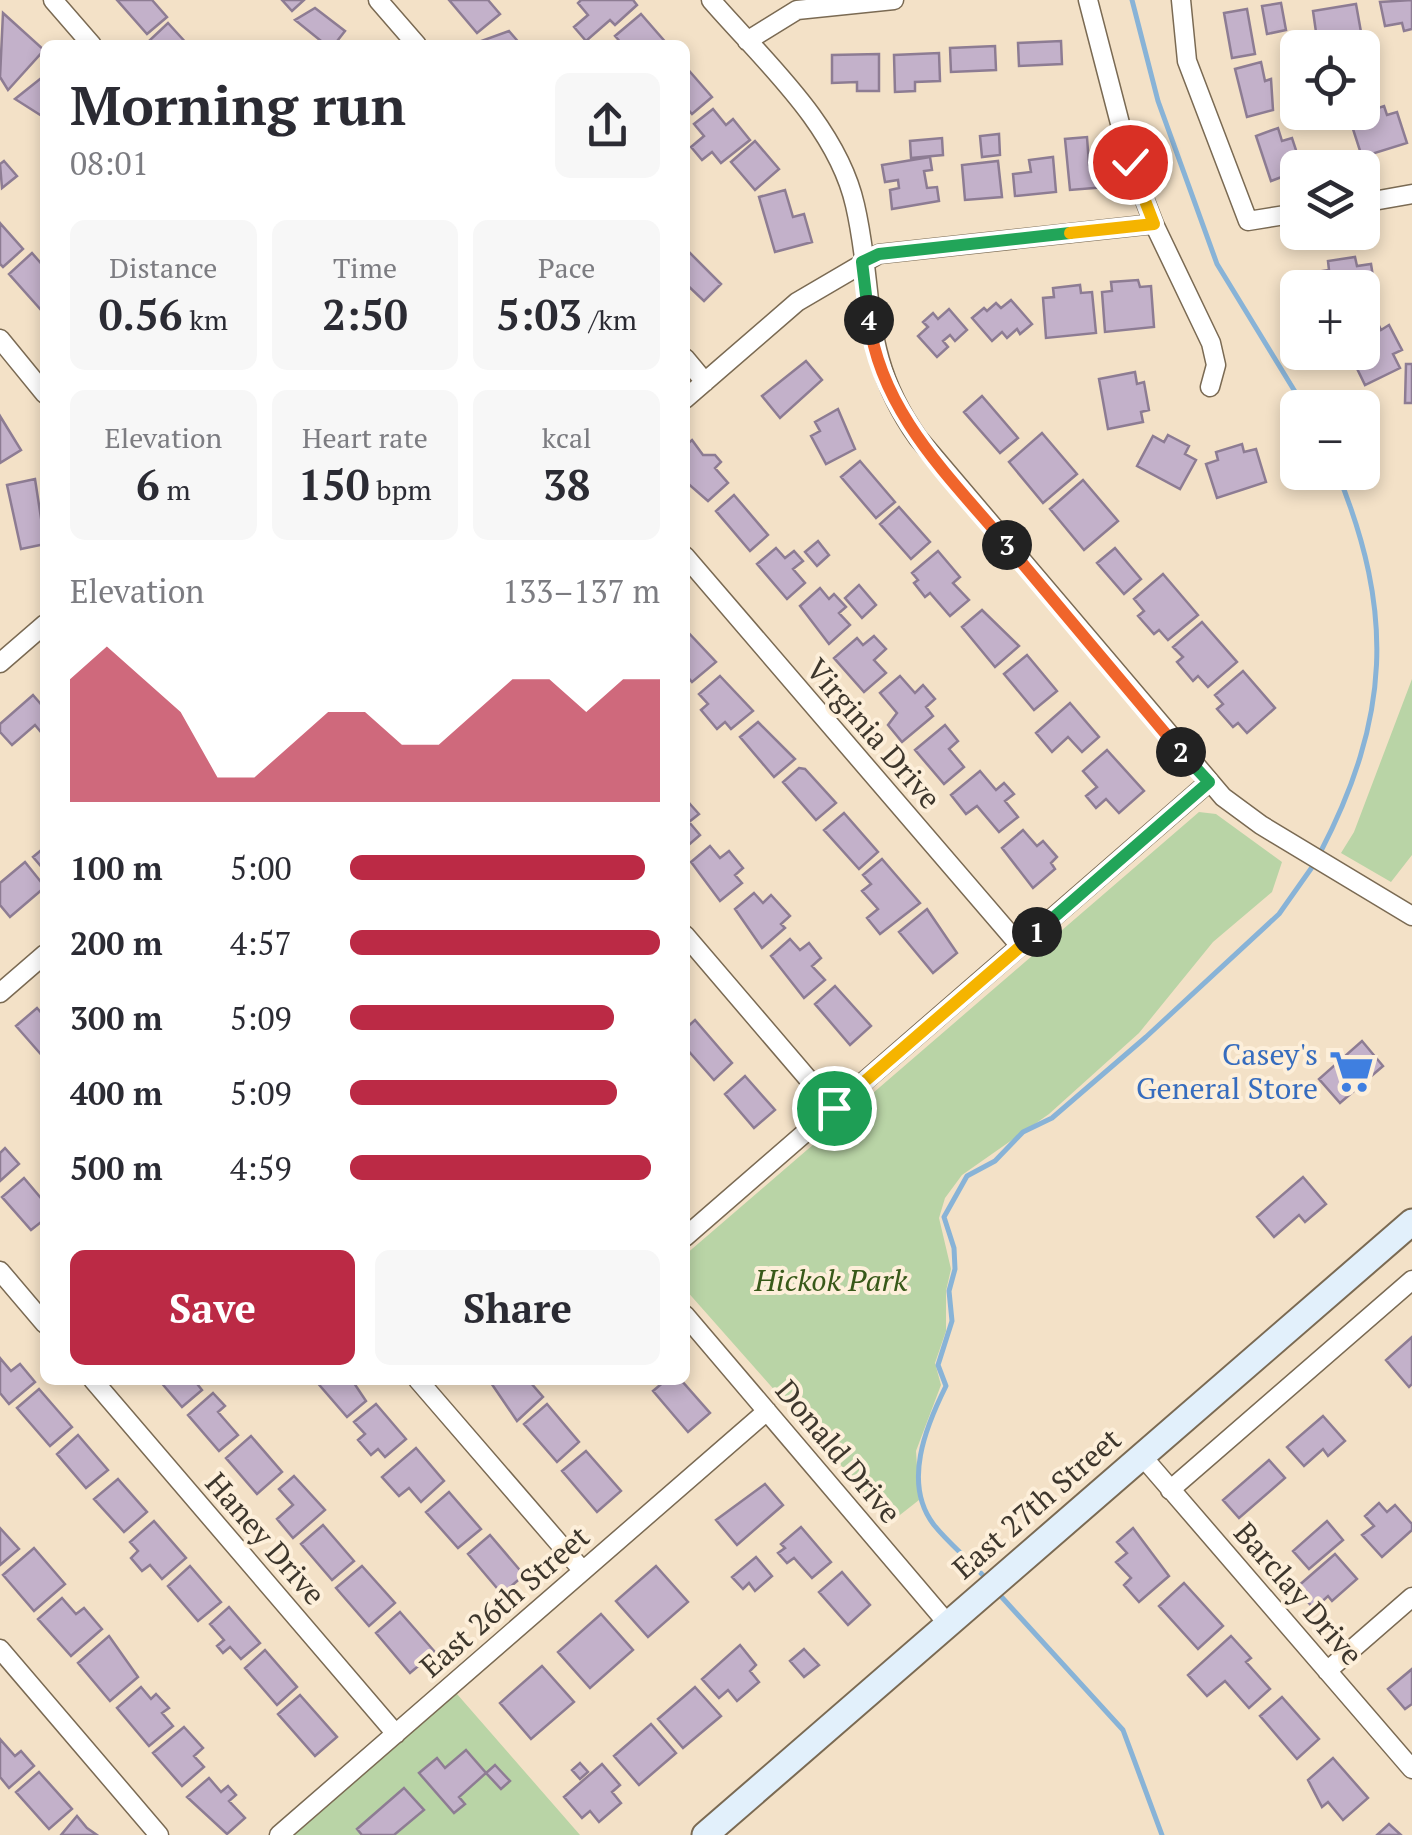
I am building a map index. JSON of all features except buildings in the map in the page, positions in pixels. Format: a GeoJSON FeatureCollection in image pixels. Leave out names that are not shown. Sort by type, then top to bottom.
{"type":"FeatureCollection","features":[{"type":"Feature","properties":{"kind":"main road","name":"East 27th Street"},"geometry":{"type":"LineString","coordinates":[[706,1835],[1412,1222]]}},
{"type":"Feature","properties":{"kind":"street"},"geometry":{"type":"LineString","coordinates":[[53,0],[88,40]]}},
{"type":"Feature","properties":{"kind":"street"},"geometry":{"type":"LineString","coordinates":[[711,0],[812,118],[844,172],[856,206],[875,355],[903,418],[1209,782],[1284,839],[1412,916]]}},
{"type":"Feature","properties":{"kind":"street"},"geometry":{"type":"LineString","coordinates":[[746,41],[797,10],[894,0]]}},
{"type":"Feature","properties":{"kind":"street"},"geometry":{"type":"LineString","coordinates":[[1088,0],[1116,112],[1154,224],[1211,343],[1216,366],[1210,387]]}},
{"type":"Feature","properties":{"kind":"street"},"geometry":{"type":"LineString","coordinates":[[1180,0],[1187,61],[1248,221],[1280,216]]}},
{"type":"Feature","properties":{"kind":"street"},"geometry":{"type":"LineString","coordinates":[[386,3],[413,40]]}},
{"type":"Feature","properties":{"kind":"street"},"geometry":{"type":"LineString","coordinates":[[1380,200],[1412,194]]}},
{"type":"Feature","properties":{"kind":"street"},"geometry":{"type":"LineString","coordinates":[[690,395],[797,302],[862,262],[896,250],[1154,224]]}},
{"type":"Feature","properties":{"kind":"street"},"geometry":{"type":"LineString","coordinates":[[0,340],[40,388]]}},
{"type":"Feature","properties":{"kind":"street"},"geometry":{"type":"LineString","coordinates":[[690,364],[705,382]]}},
{"type":"Feature","properties":{"kind":"street","name":"Virginia Drive"},"geometry":{"type":"LineString","coordinates":[[690,562],[1020,946]]}},
{"type":"Feature","properties":{"kind":"street"},"geometry":{"type":"LineString","coordinates":[[0,664],[40,628]]}},
{"type":"Feature","properties":{"kind":"street"},"geometry":{"type":"LineString","coordinates":[[690,1233],[1209,782]]}},
{"type":"Feature","properties":{"kind":"street"},"geometry":{"type":"LineString","coordinates":[[690,941],[834,1108]]}},
{"type":"Feature","properties":{"kind":"street"},"geometry":{"type":"LineString","coordinates":[[0,993],[40,958]]}},
{"type":"Feature","properties":{"kind":"street"},"geometry":{"type":"LineString","coordinates":[[0,1272],[40,1318]]}},
{"type":"Feature","properties":{"kind":"street"},"geometry":{"type":"LineString","coordinates":[[1170,1490],[1412,1280]]}},
{"type":"Feature","properties":{"kind":"street","name":"Donald Drive"},"geometry":{"type":"LineString","coordinates":[[690,1321],[767,1411],[958,1616]]}},
{"type":"Feature","properties":{"kind":"street","name":"Haney Drive"},"geometry":{"type":"LineString","coordinates":[[97,1385],[396,1734]]}},
{"type":"Feature","properties":{"kind":"street"},"geometry":{"type":"LineString","coordinates":[[422,1385],[583,1572]]}},
{"type":"Feature","properties":{"kind":"street","name":"East 26th Street"},"geometry":{"type":"LineString","coordinates":[[279,1835],[767,1411]]}},
{"type":"Feature","properties":{"kind":"street","name":"Barclay Drive"},"geometry":{"type":"LineString","coordinates":[[1142,1456],[1412,1768]]}},
{"type":"Feature","properties":{"kind":"street"},"geometry":{"type":"LineString","coordinates":[[1327,1671],[1412,1597]]}},
{"type":"Feature","properties":{"kind":"street"},"geometry":{"type":"LineString","coordinates":[[0,1649],[158,1835]]}},
{"type":"Feature","properties":{"kind":"green space"},"geometry":{"type":"Polygon","coordinates":[[[1412,679],[1412,855],[1391,882],[1341,853],[1354,832],[1412,679]]]}},
{"type":"Feature","properties":{"kind":"green space","name":"Hickok Park"},"geometry":{"type":"Polygon","coordinates":[[[1199,812],[1216,814],[1282,862],[1272,892],[1213,942],[1139,1033],[1049,1114],[962,1175],[945,1198],[939,1218],[951,1269],[946,1291],[946,1331],[935,1363],[941,1385],[916,1451],[919,1500],[891,1522],[690,1295],[690,1251],[1199,812]]]}},
{"type":"Feature","properties":{"kind":"green space"},"geometry":{"type":"Polygon","coordinates":[[[450,1686],[580,1835],[279,1835],[450,1686]]]}},
{"type":"Feature","properties":{"kind":"waterway"},"geometry":{"type":"LineString","coordinates":[[1132,0],[1158,101],[1217,264],[1294,390]]}},
{"type":"Feature","properties":{"kind":"waterway"},"geometry":{"type":"LineString","coordinates":[[1320,853],[1360,756],[1376,665],[1376,619],[1369,572],[1344,490]]}},
{"type":"Feature","properties":{"kind":"waterway"},"geometry":{"type":"LineString","coordinates":[[988,1581],[934,1525],[920,1492],[920,1455],[946,1386],[938,1365],[952,1321],[949,1291],[955,1269],[954,1248],[944,1217],[967,1176],[995,1161],[1023,1132],[1052,1118],[1146,1037],[1279,914],[1315,863]]}},
{"type":"Feature","properties":{"kind":"waterway"},"geometry":{"type":"LineString","coordinates":[[998,1593],[1123,1730],[1162,1835]]}},
{"type":"Feature","properties":{"kind":"place","name":"Casey's General Store"},"geometry":{"type":"Point","coordinates":[1351,1072]}},
{"type":"Feature","properties":{"kind":"route"},"geometry":{"type":"LineString","coordinates":[[834,1108],[1209,782],[903,418],[875,355],[862,262],[896,250],[1154,224],[1130,162]]}}]}
